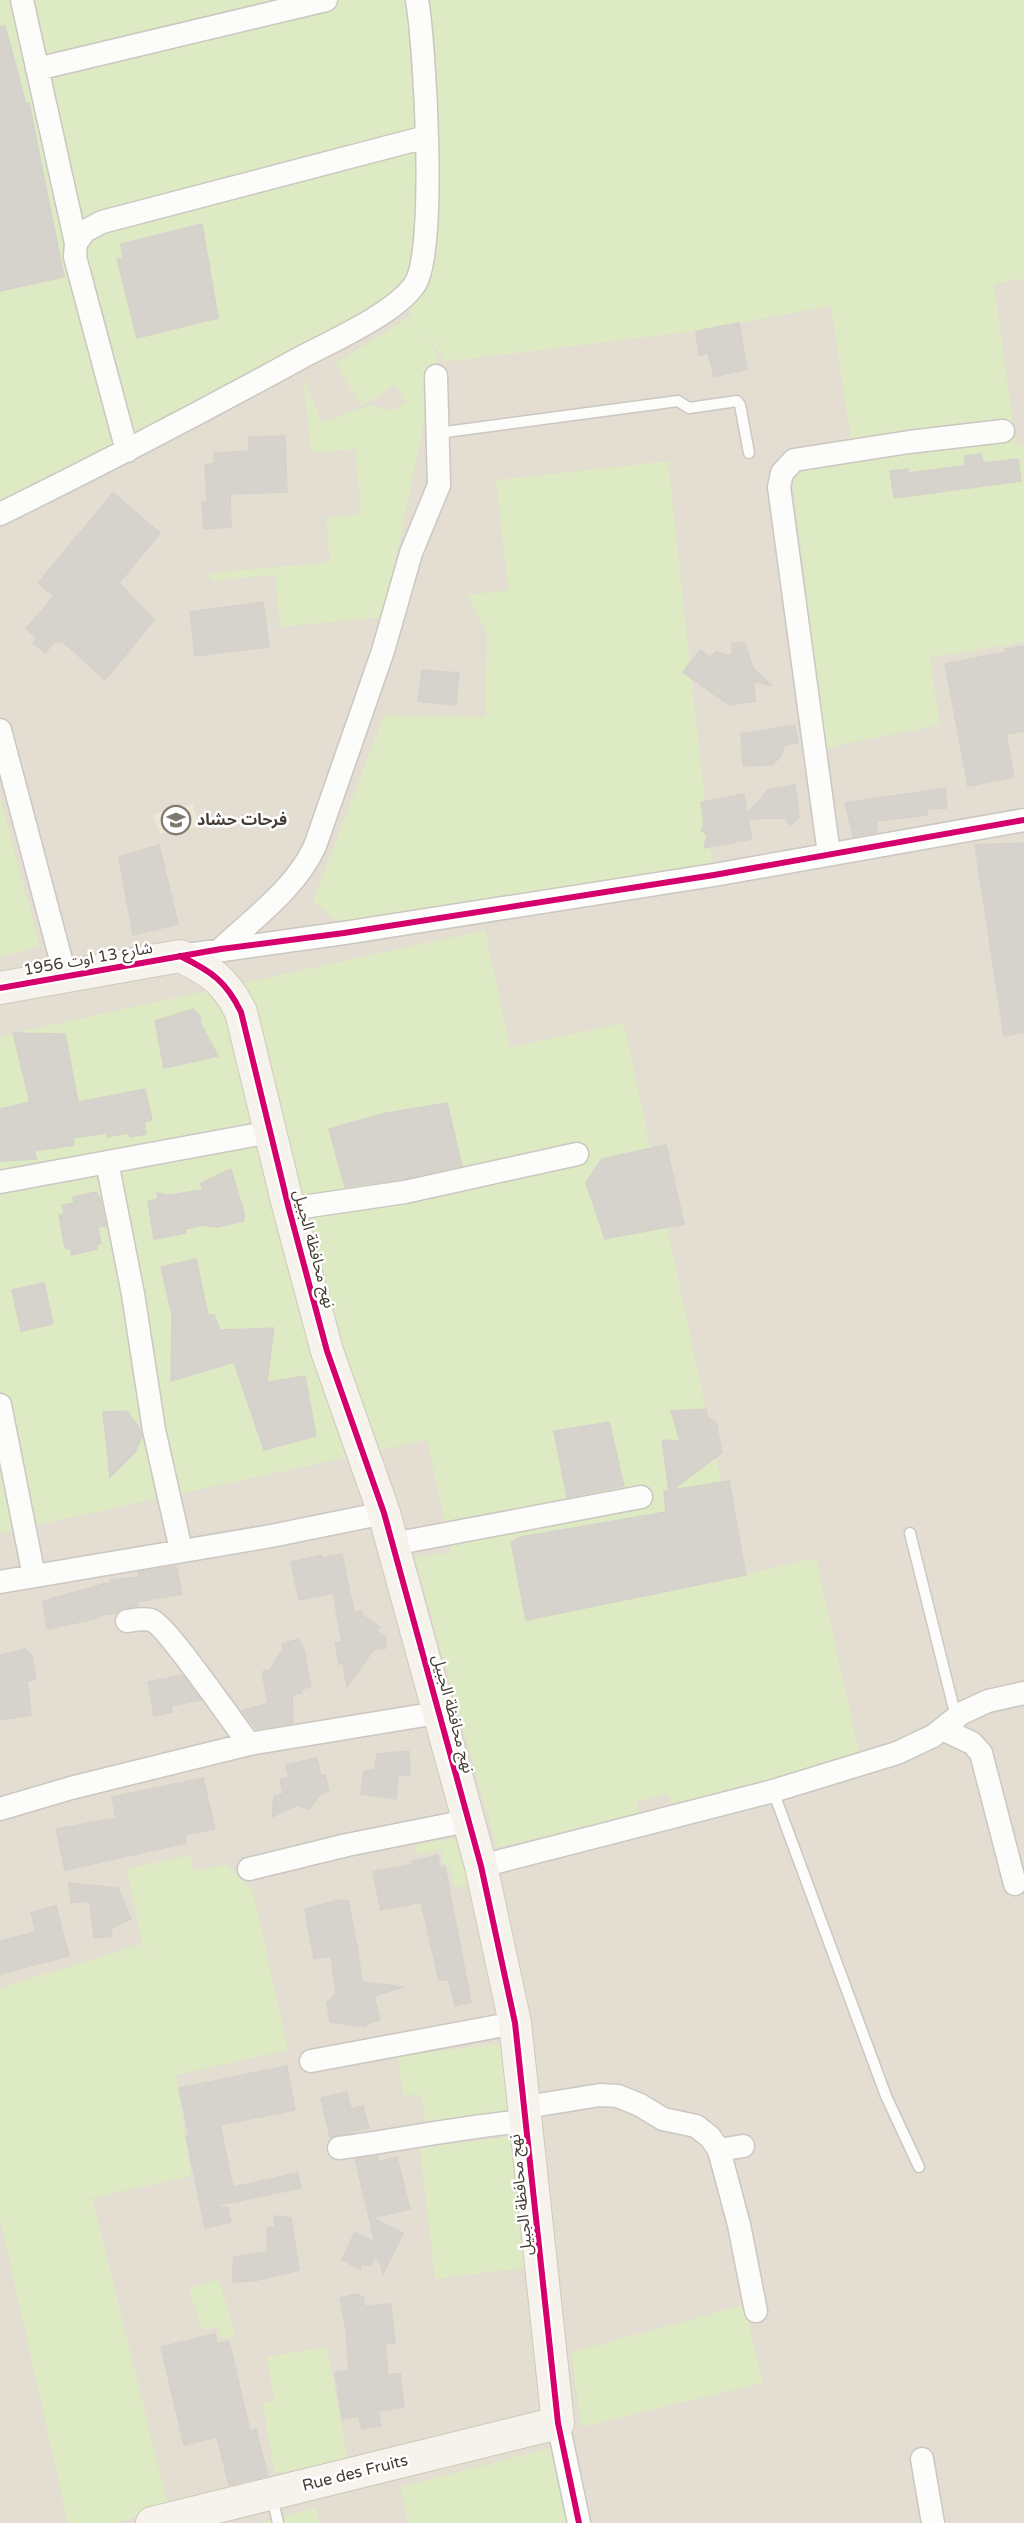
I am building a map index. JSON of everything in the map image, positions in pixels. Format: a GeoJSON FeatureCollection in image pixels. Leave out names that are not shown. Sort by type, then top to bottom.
{"type":"FeatureCollection","features":[{"type":"Feature","properties":{"kind":"street"},"geometry":{"type":"LineString","coordinates":[[22,0],[76,243],[75,257],[80,280],[127,451]]}},
{"type":"Feature","properties":{"kind":"street"},"geometry":{"type":"LineString","coordinates":[[37,69],[326,0]]}},
{"type":"Feature","properties":{"kind":"street"},"geometry":{"type":"LineString","coordinates":[[0,514],[127,451],[331,342],[398,303],[415,284],[423,267],[426,236],[425,97],[417,0]]}},
{"type":"Feature","properties":{"kind":"street"},"geometry":{"type":"LineString","coordinates":[[76,243],[85,231],[102,222],[426,137]]}},
{"type":"Feature","properties":{"kind":"street"},"geometry":{"type":"LineString","coordinates":[[221,949],[295,880],[306,866],[315,846],[383,651],[411,553],[439,485],[436,376]]}},
{"type":"Feature","properties":{"kind":"street"},"geometry":{"type":"LineString","coordinates":[[829,854],[779,487],[782,473],[794,460],[909,442],[1003,431]]}},
{"type":"Feature","properties":{"kind":"street"},"geometry":{"type":"LineString","coordinates":[[0,730],[64,975]]}},
{"type":"Feature","properties":{"kind":"street"},"geometry":{"type":"LineString","coordinates":[[180,956],[379,928],[1024,820]]}},
{"type":"Feature","properties":{"kind":"street","name":"شارع 13 اوت 1956"},"geometry":{"type":"LineString","coordinates":[[0,988],[180,956]]}},
{"type":"Feature","properties":{"kind":"street","name":"نهج محافظة الجبيل"},"geometry":{"type":"LineString","coordinates":[[180,956],[206,969],[232,993],[241,1012],[289,1209],[327,1351],[393,1544],[437,1713],[481,1866],[515,2023],[558,2423],[579,2523]]}},
{"type":"Feature","properties":{"kind":"street"},"geometry":{"type":"LineString","coordinates":[[0,1182],[270,1132]]}},
{"type":"Feature","properties":{"kind":"street"},"geometry":{"type":"LineString","coordinates":[[289,1209],[405,1192],[577,1154]]}},
{"type":"Feature","properties":{"kind":"street"},"geometry":{"type":"LineString","coordinates":[[107,1162],[133,1294],[154,1430],[181,1550]]}},
{"type":"Feature","properties":{"kind":"street"},"geometry":{"type":"LineString","coordinates":[[0,1405],[34,1576]]}},
{"type":"Feature","properties":{"kind":"street"},"geometry":{"type":"LineString","coordinates":[[393,1544],[641,1497]]}},
{"type":"Feature","properties":{"kind":"street"},"geometry":{"type":"LineString","coordinates":[[0,1582],[271,1536],[384,1514]]}},
{"type":"Feature","properties":{"kind":"street"},"geometry":{"type":"LineString","coordinates":[[128,1621],[150,1619],[160,1625],[178,1646],[188,1663],[249,1744]]}},
{"type":"Feature","properties":{"kind":"street"},"geometry":{"type":"LineString","coordinates":[[481,1866],[773,1791],[897,1753],[933,1736],[949,1723],[988,1701],[1024,1693]]}},
{"type":"Feature","properties":{"kind":"street"},"geometry":{"type":"LineString","coordinates":[[0,1809],[71,1788],[249,1744],[437,1713]]}},
{"type":"Feature","properties":{"kind":"street"},"geometry":{"type":"LineString","coordinates":[[949,1723],[981,1753],[1015,1884]]}},
{"type":"Feature","properties":{"kind":"street"},"geometry":{"type":"LineString","coordinates":[[249,1869],[347,1845],[467,1821]]}},
{"type":"Feature","properties":{"kind":"street"},"geometry":{"type":"LineString","coordinates":[[311,2061],[515,2023]]}},
{"type":"Feature","properties":{"kind":"street"},"geometry":{"type":"LineString","coordinates":[[339,2148],[410,2139],[491,2124],[600,2095],[618,2096],[640,2105],[663,2119],[696,2126],[710,2137],[719,2150],[739,2225],[756,2311]]}},
{"type":"Feature","properties":{"kind":"street"},"geometry":{"type":"LineString","coordinates":[[719,2150],[743,2146]]}},
{"type":"Feature","properties":{"kind":"street","name":"Rue des Fruits"},"geometry":{"type":"LineString","coordinates":[[152,2523],[275,2508],[558,2423]]}},
{"type":"Feature","properties":{"kind":"street"},"geometry":{"type":"LineString","coordinates":[[922,2459],[933,2523]]}},
{"type":"Feature","properties":{"kind":"lane"},"geometry":{"type":"LineString","coordinates":[[438,433],[678,401],[689,408],[737,401],[741,405],[749,453]]}},
{"type":"Feature","properties":{"kind":"lane"},"geometry":{"type":"LineString","coordinates":[[910,1533],[949,1723]]}},
{"type":"Feature","properties":{"kind":"lane"},"geometry":{"type":"LineString","coordinates":[[773,1791],[885,2096],[919,2167]]}},
{"type":"Feature","properties":{"kind":"shaded area"},"geometry":{"type":"Polygon","coordinates":[[[0,0],[1024,0],[1024,2523],[0,2523],[0,0]]]}},
{"type":"Feature","properties":{"kind":"shaded area","name":"فرحات حشاد"},"geometry":{"type":"Polygon","coordinates":[[[193,804],[199,827],[160,834],[153,814],[193,804]]]}},
{"type":"Feature","properties":{"kind":"green space"},"geometry":{"type":"Polygon","coordinates":[[[0,0],[1024,0],[1024,279],[994,284],[1016,445],[1024,443],[1024,642],[930,658],[940,725],[825,748],[790,460],[852,448],[831,306],[696,331],[445,362],[426,334],[438,356],[384,617],[280,627],[275,575],[211,581],[210,573],[330,562],[326,518],[361,514],[355,449],[311,453],[303,375],[322,423],[368,405],[391,411],[406,402],[395,385],[361,406],[335,363],[412,315],[401,298],[0,505],[0,0]]]}},
{"type":"Feature","properties":{"kind":"green space"},"geometry":{"type":"Polygon","coordinates":[[[668,461],[714,884],[342,926],[313,901],[384,715],[485,717],[487,635],[468,595],[508,590],[496,480],[668,461]]]}},
{"type":"Feature","properties":{"kind":"green space"},"geometry":{"type":"Polygon","coordinates":[[[0,797],[40,946],[0,957],[0,797]]]}},
{"type":"Feature","properties":{"kind":"green space"},"geometry":{"type":"Polygon","coordinates":[[[485,930],[510,1047],[624,1023],[741,1575],[816,1558],[860,1756],[671,1804],[668,1794],[637,1801],[639,1813],[497,1848],[415,1558],[451,1552],[427,1440],[0,1533],[0,1036],[485,930]]]}},
{"type":"Feature","properties":{"kind":"green space"},"geometry":{"type":"Polygon","coordinates":[[[465,1836],[475,1884],[454,1888],[450,1869],[443,1863],[441,1850],[417,1855],[415,1845],[465,1836]]]}},
{"type":"Feature","properties":{"kind":"green space"},"geometry":{"type":"Polygon","coordinates":[[[190,1855],[194,1871],[226,1864],[253,1891],[288,2050],[176,2075],[191,2176],[92,2198],[169,2508],[116,2523],[68,2523],[0,2219],[0,1988],[141,1944],[145,1955],[126,1869],[190,1855]]]}},
{"type":"Feature","properties":{"kind":"green space"},"geometry":{"type":"Polygon","coordinates":[[[513,2042],[515,2115],[426,2123],[422,2099],[418,2094],[403,2096],[398,2056],[513,2042]]]}},
{"type":"Feature","properties":{"kind":"green space"},"geometry":{"type":"Polygon","coordinates":[[[517,2136],[533,2267],[435,2279],[420,2148],[517,2136]]]}},
{"type":"Feature","properties":{"kind":"green space"},"geometry":{"type":"Polygon","coordinates":[[[219,2279],[236,2337],[221,2338],[217,2326],[202,2330],[189,2288],[219,2279]]]}},
{"type":"Feature","properties":{"kind":"green space"},"geometry":{"type":"Polygon","coordinates":[[[744,2305],[763,2383],[581,2427],[571,2352],[744,2305]]]}},
{"type":"Feature","properties":{"kind":"green space"},"geometry":{"type":"Polygon","coordinates":[[[327,2346],[348,2460],[275,2473],[262,2403],[274,2401],[267,2357],[327,2346]]]}},
{"type":"Feature","properties":{"kind":"green space"},"geometry":{"type":"Polygon","coordinates":[[[558,2446],[574,2523],[408,2523],[400,2487],[558,2446]]]}},
{"type":"Feature","properties":{"kind":"green space"},"geometry":{"type":"Polygon","coordinates":[[[316,2508],[319,2523],[259,2523],[316,2508]]]}},
{"type":"Feature","properties":{"kind":"building"},"geometry":{"type":"Polygon","coordinates":[[[0,26],[5,26],[26,104],[29,103],[64,277],[0,291],[0,26]]]}},
{"type":"Feature","properties":{"kind":"building"},"geometry":{"type":"Polygon","coordinates":[[[202,224],[218,318],[137,338],[117,259],[123,258],[121,244],[202,224]]]}},
{"type":"Feature","properties":{"kind":"building"},"geometry":{"type":"Polygon","coordinates":[[[739,323],[747,369],[714,377],[708,352],[699,356],[696,331],[739,323]]]}},
{"type":"Feature","properties":{"kind":"building"},"geometry":{"type":"Polygon","coordinates":[[[285,436],[287,492],[230,494],[231,527],[204,529],[202,502],[207,501],[205,464],[214,464],[214,453],[249,451],[249,437],[285,436]]]}},
{"type":"Feature","properties":{"kind":"building"},"geometry":{"type":"Polygon","coordinates":[[[981,454],[983,463],[1018,459],[1021,481],[894,498],[890,471],[908,469],[908,473],[964,466],[965,456],[981,454]]]}},
{"type":"Feature","properties":{"kind":"building"},"geometry":{"type":"Polygon","coordinates":[[[113,493],[160,533],[119,583],[154,620],[105,680],[61,640],[59,643],[56,640],[45,653],[33,643],[37,638],[26,629],[54,596],[38,583],[113,493]]]}},
{"type":"Feature","properties":{"kind":"building"},"geometry":{"type":"Polygon","coordinates":[[[263,602],[269,647],[195,656],[190,612],[263,602]]]}},
{"type":"Feature","properties":{"kind":"building"},"geometry":{"type":"Polygon","coordinates":[[[732,643],[745,643],[753,668],[772,686],[753,681],[756,701],[729,705],[683,672],[700,650],[710,657],[716,652],[732,656],[732,643]]]}},
{"type":"Feature","properties":{"kind":"building"},"geometry":{"type":"Polygon","coordinates":[[[1024,646],[1024,731],[1006,734],[1014,777],[968,786],[945,664],[1006,652],[1005,649],[1024,646]]]}},
{"type":"Feature","properties":{"kind":"building"},"geometry":{"type":"Polygon","coordinates":[[[422,670],[459,673],[456,705],[418,701],[422,670]]]}},
{"type":"Feature","properties":{"kind":"building"},"geometry":{"type":"Polygon","coordinates":[[[795,725],[798,743],[784,746],[782,754],[773,765],[743,766],[741,734],[795,725]]]}},
{"type":"Feature","properties":{"kind":"building"},"geometry":{"type":"Polygon","coordinates":[[[795,785],[799,817],[791,825],[784,818],[748,819],[752,839],[704,848],[707,835],[701,830],[704,825],[701,802],[744,794],[747,814],[768,790],[795,785]]]}},
{"type":"Feature","properties":{"kind":"building"},"geometry":{"type":"Polygon","coordinates":[[[945,788],[947,808],[927,809],[927,815],[877,821],[877,832],[853,836],[845,803],[945,788]]]}},
{"type":"Feature","properties":{"kind":"building"},"geometry":{"type":"Polygon","coordinates":[[[1024,843],[1024,1032],[1004,1036],[975,845],[1024,843]]]}},
{"type":"Feature","properties":{"kind":"building"},"geometry":{"type":"Polygon","coordinates":[[[159,845],[178,924],[133,935],[119,857],[159,845]]]}},
{"type":"Feature","properties":{"kind":"building"},"geometry":{"type":"Polygon","coordinates":[[[193,1009],[200,1016],[201,1024],[218,1056],[164,1068],[155,1021],[193,1009]]]}},
{"type":"Feature","properties":{"kind":"building"},"geometry":{"type":"Polygon","coordinates":[[[13,1033],[65,1034],[78,1102],[145,1089],[152,1120],[144,1122],[146,1134],[130,1137],[128,1133],[107,1137],[106,1133],[73,1138],[74,1145],[34,1151],[37,1159],[0,1161],[0,1109],[30,1102],[13,1033]]]}},
{"type":"Feature","properties":{"kind":"building"},"geometry":{"type":"Polygon","coordinates":[[[447,1103],[462,1166],[403,1179],[345,1187],[329,1129],[386,1113],[447,1103]]]}},
{"type":"Feature","properties":{"kind":"building"},"geometry":{"type":"Polygon","coordinates":[[[666,1145],[684,1224],[605,1239],[586,1182],[602,1159],[666,1145]]]}},
{"type":"Feature","properties":{"kind":"building"},"geometry":{"type":"Polygon","coordinates":[[[231,1169],[245,1216],[244,1221],[217,1227],[203,1225],[185,1229],[186,1233],[154,1239],[148,1201],[158,1199],[157,1193],[168,1195],[203,1190],[201,1183],[231,1169]]]}},
{"type":"Feature","properties":{"kind":"building"},"geometry":{"type":"Polygon","coordinates":[[[96,1192],[100,1198],[106,1226],[98,1227],[101,1243],[96,1245],[97,1249],[71,1255],[71,1249],[65,1248],[59,1215],[64,1214],[62,1205],[74,1203],[73,1197],[96,1192]]]}},
{"type":"Feature","properties":{"kind":"building"},"geometry":{"type":"Polygon","coordinates":[[[196,1259],[208,1315],[214,1315],[220,1330],[274,1328],[267,1382],[305,1376],[316,1436],[264,1450],[234,1362],[171,1381],[172,1315],[161,1267],[196,1259]]]}},
{"type":"Feature","properties":{"kind":"building"},"geometry":{"type":"Polygon","coordinates":[[[44,1283],[53,1324],[21,1331],[12,1290],[44,1283]]]}},
{"type":"Feature","properties":{"kind":"building"},"geometry":{"type":"Polygon","coordinates":[[[706,1409],[708,1419],[716,1422],[722,1453],[672,1490],[729,1481],[746,1575],[526,1620],[511,1542],[521,1537],[666,1512],[664,1491],[669,1491],[662,1440],[680,1441],[671,1411],[706,1409]]]}},
{"type":"Feature","properties":{"kind":"building"},"geometry":{"type":"Polygon","coordinates":[[[127,1411],[140,1429],[142,1437],[135,1452],[110,1477],[103,1412],[127,1411]]]}},
{"type":"Feature","properties":{"kind":"building"},"geometry":{"type":"Polygon","coordinates":[[[609,1422],[624,1486],[567,1497],[554,1431],[609,1422]]]}},
{"type":"Feature","properties":{"kind":"building"},"geometry":{"type":"Polygon","coordinates":[[[342,1554],[354,1612],[362,1611],[363,1616],[380,1627],[377,1631],[385,1636],[386,1648],[374,1649],[347,1687],[343,1663],[339,1664],[335,1643],[342,1642],[333,1593],[299,1600],[291,1562],[321,1555],[322,1558],[342,1554]]]}},
{"type":"Feature","properties":{"kind":"building"},"geometry":{"type":"Polygon","coordinates":[[[176,1566],[182,1594],[138,1602],[138,1606],[124,1608],[116,1613],[99,1615],[99,1618],[47,1629],[43,1601],[111,1582],[111,1580],[139,1577],[138,1572],[176,1566]]]}},
{"type":"Feature","properties":{"kind":"building"},"geometry":{"type":"Polygon","coordinates":[[[299,1639],[304,1650],[311,1687],[301,1689],[302,1693],[292,1695],[293,1723],[256,1729],[242,1711],[268,1703],[262,1672],[270,1670],[283,1649],[282,1644],[299,1639]]]}},
{"type":"Feature","properties":{"kind":"building"},"geometry":{"type":"Polygon","coordinates":[[[25,1649],[32,1656],[36,1679],[27,1681],[31,1715],[0,1720],[0,1655],[25,1649]]]}},
{"type":"Feature","properties":{"kind":"building"},"geometry":{"type":"Polygon","coordinates":[[[182,1675],[201,1700],[171,1706],[172,1712],[154,1716],[148,1682],[182,1675]]]}},
{"type":"Feature","properties":{"kind":"building"},"geometry":{"type":"Polygon","coordinates":[[[409,1751],[410,1775],[398,1776],[396,1799],[361,1794],[364,1771],[375,1770],[377,1754],[409,1751]]]}},
{"type":"Feature","properties":{"kind":"building"},"geometry":{"type":"Polygon","coordinates":[[[317,1758],[321,1776],[325,1775],[329,1791],[322,1793],[309,1809],[297,1805],[272,1817],[274,1796],[283,1794],[280,1779],[289,1777],[286,1765],[317,1758]]]}},
{"type":"Feature","properties":{"kind":"building"},"geometry":{"type":"Polygon","coordinates":[[[203,1778],[215,1829],[185,1835],[186,1843],[65,1870],[56,1829],[116,1818],[112,1797],[203,1778]]]}},
{"type":"Feature","properties":{"kind":"building"},"geometry":{"type":"Polygon","coordinates":[[[438,1855],[440,1868],[445,1867],[471,2002],[455,2006],[449,1980],[439,1980],[421,1902],[381,1910],[373,1872],[413,1864],[412,1861],[438,1855]]]}},
{"type":"Feature","properties":{"kind":"building"},"geometry":{"type":"Polygon","coordinates":[[[69,1883],[118,1888],[131,1919],[111,1928],[112,1936],[94,1938],[90,1901],[71,1903],[69,1883]]]}},
{"type":"Feature","properties":{"kind":"building"},"geometry":{"type":"Polygon","coordinates":[[[339,1900],[348,1901],[362,1982],[403,1987],[374,1996],[380,2020],[369,2023],[365,2027],[330,2022],[327,2003],[336,1994],[331,1956],[314,1959],[305,1909],[339,1900]]]}},
{"type":"Feature","properties":{"kind":"building"},"geometry":{"type":"Polygon","coordinates":[[[56,1906],[69,1956],[0,1974],[0,1941],[36,1932],[31,1912],[56,1906]]]}},
{"type":"Feature","properties":{"kind":"building"},"geometry":{"type":"Polygon","coordinates":[[[287,2066],[295,2110],[220,2125],[233,2187],[298,2173],[301,2188],[214,2206],[228,2208],[231,2222],[205,2228],[186,2136],[189,2135],[179,2088],[287,2066]]]}},
{"type":"Feature","properties":{"kind":"building"},"geometry":{"type":"Polygon","coordinates":[[[347,2092],[351,2109],[363,2106],[369,2128],[330,2137],[321,2098],[347,2092]]]}},
{"type":"Feature","properties":{"kind":"building"},"geometry":{"type":"Polygon","coordinates":[[[378,2156],[378,2162],[397,2157],[410,2209],[373,2218],[403,2233],[383,2274],[380,2261],[374,2258],[370,2266],[361,2264],[360,2269],[342,2260],[355,2232],[375,2242],[355,2159],[378,2156]]]}},
{"type":"Feature","properties":{"kind":"building"},"geometry":{"type":"Polygon","coordinates":[[[274,2216],[291,2218],[299,2270],[254,2281],[232,2282],[234,2257],[268,2252],[267,2228],[275,2227],[274,2216]]]}},
{"type":"Feature","properties":{"kind":"building"},"geometry":{"type":"Polygon","coordinates":[[[358,2294],[364,2298],[364,2306],[391,2304],[395,2343],[385,2344],[388,2375],[400,2373],[404,2407],[378,2411],[381,2426],[362,2429],[359,2416],[342,2419],[335,2373],[349,2370],[346,2330],[340,2298],[358,2294]]]}},
{"type":"Feature","properties":{"kind":"building"},"geometry":{"type":"Polygon","coordinates":[[[215,2334],[217,2344],[229,2341],[250,2431],[256,2429],[268,2476],[229,2485],[217,2437],[184,2445],[161,2347],[215,2334]]]}},
{"type":"Feature","properties":{"kind":"cycle path"},"geometry":{"type":"LineString","coordinates":[[0,988],[221,949],[344,933],[714,875],[1024,820]]}},
{"type":"Feature","properties":{"kind":"cycle path"},"geometry":{"type":"LineString","coordinates":[[180,956],[216,978],[230,992],[241,1012],[289,1209],[327,1351],[384,1513],[481,1866],[515,2023],[558,2423],[579,2523]]}},
{"type":"Feature","properties":{"kind":"place","name":"فرحات حشاد"},"geometry":{"type":"Point","coordinates":[176,820]}}]}
